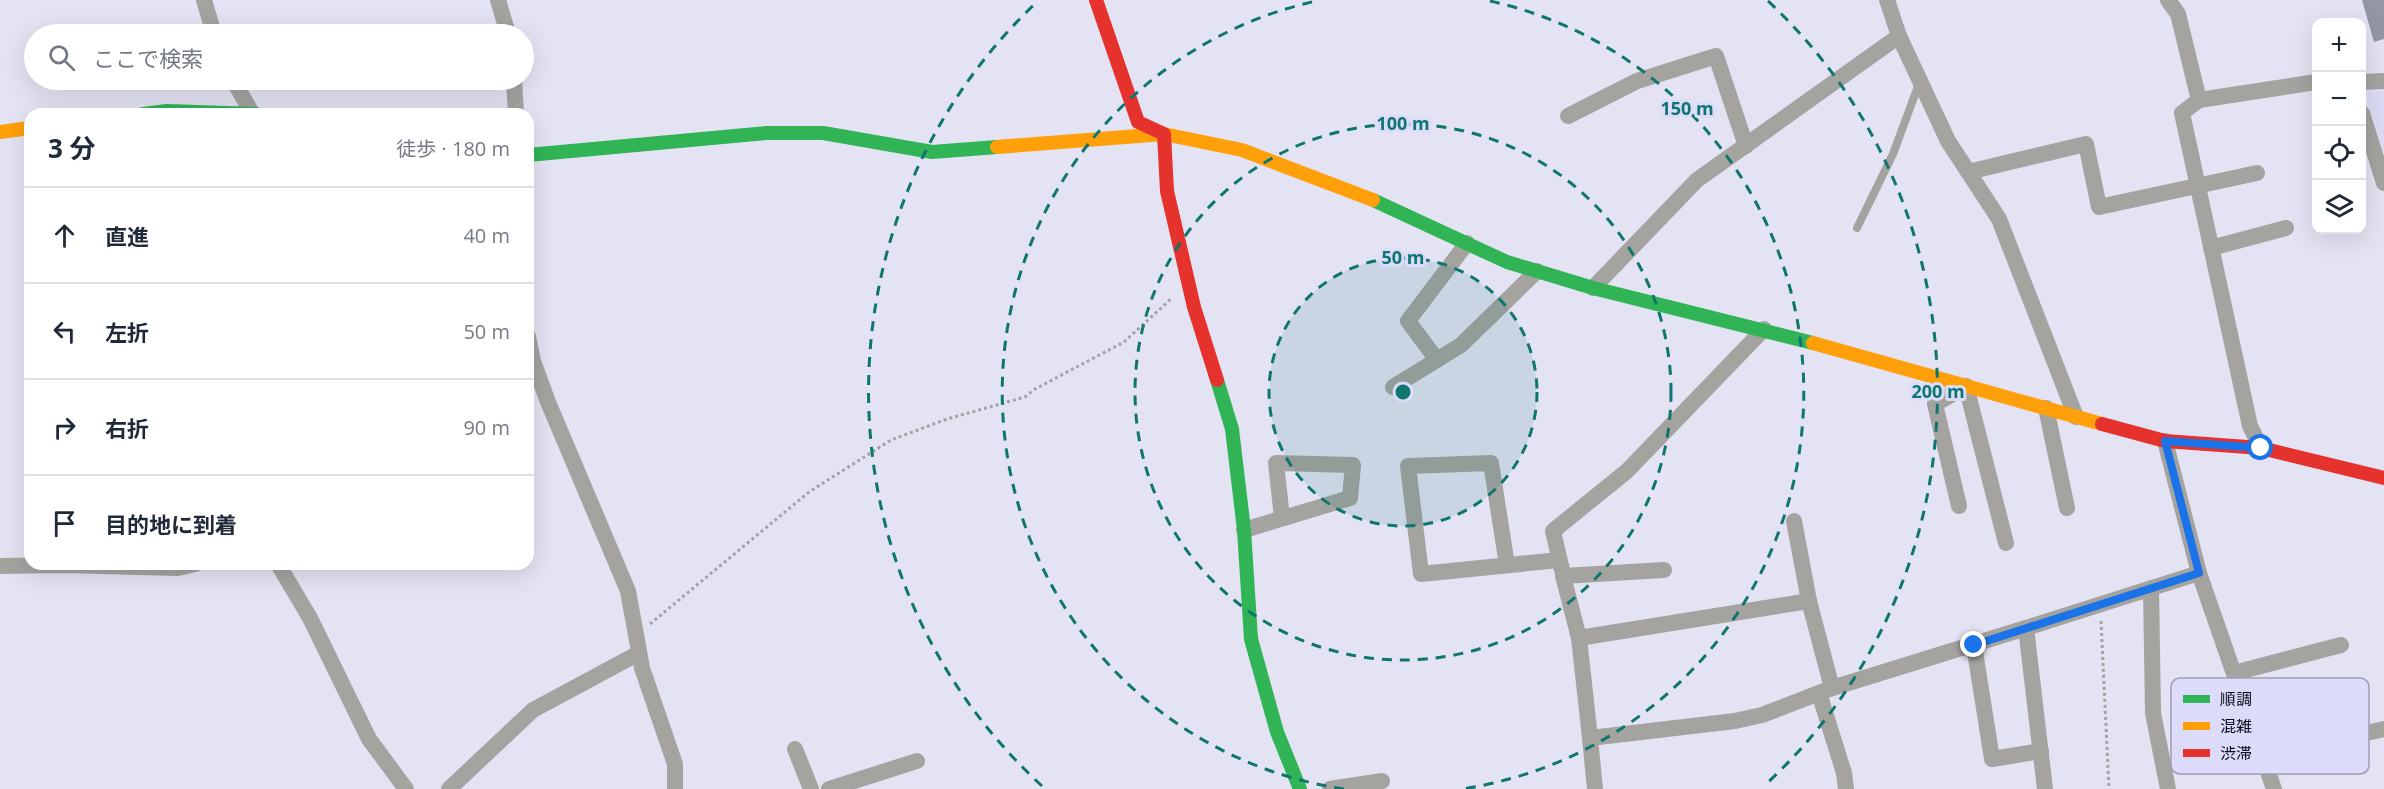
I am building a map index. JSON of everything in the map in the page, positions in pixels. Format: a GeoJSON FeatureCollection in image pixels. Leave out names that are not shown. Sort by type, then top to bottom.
{"type":"FeatureCollection","features":[{"type":"Feature","properties":{"kind":"street"},"geometry":{"type":"LineString","coordinates":[[204,0],[211,24]]}},
{"type":"Feature","properties":{"kind":"street"},"geometry":{"type":"LineString","coordinates":[[498,0],[505,24]]}},
{"type":"Feature","properties":{"kind":"street"},"geometry":{"type":"LineString","coordinates":[[1096,0],[1138,122],[1164,134],[1242,150],[1355,192],[1507,262],[1593,288],[1764,329],[2165,441],[2261,448],[2384,478]]}},
{"type":"Feature","properties":{"kind":"street"},"geometry":{"type":"LineString","coordinates":[[1887,0],[1899,36],[1948,141],[1999,219],[2076,417]]}},
{"type":"Feature","properties":{"kind":"street"},"geometry":{"type":"LineString","coordinates":[[2168,0],[2178,14],[2199,100]]}},
{"type":"Feature","properties":{"kind":"street"},"geometry":{"type":"LineString","coordinates":[[1593,288],[1697,180],[1899,36]]}},
{"type":"Feature","properties":{"kind":"street"},"geometry":{"type":"LineString","coordinates":[[1568,116],[1637,81],[1716,56],[1746,146]]}},
{"type":"Feature","properties":{"kind":"street"},"geometry":{"type":"LineString","coordinates":[[2366,82],[2384,81]]}},
{"type":"Feature","properties":{"kind":"street"},"geometry":{"type":"LineString","coordinates":[[2261,448],[2250,426],[2182,113],[2199,100],[2312,83]]}},
{"type":"Feature","properties":{"kind":"street"},"geometry":{"type":"LineString","coordinates":[[239,90],[251,108]]}},
{"type":"Feature","properties":{"kind":"street"},"geometry":{"type":"LineString","coordinates":[[515,90],[516,108]]}},
{"type":"Feature","properties":{"kind":"street"},"geometry":{"type":"LineString","coordinates":[[2365,126],[2384,183]]}},
{"type":"Feature","properties":{"kind":"street"},"geometry":{"type":"LineString","coordinates":[[0,132],[24,129]]}},
{"type":"Feature","properties":{"kind":"street"},"geometry":{"type":"LineString","coordinates":[[534,154],[766,133],[823,133],[932,152],[1164,134]]}},
{"type":"Feature","properties":{"kind":"street"},"geometry":{"type":"LineString","coordinates":[[1164,134],[1167,191],[1194,307],[1232,429],[1244,530],[1251,639],[1277,732],[1300,789]]}},
{"type":"Feature","properties":{"kind":"street"},"geometry":{"type":"LineString","coordinates":[[1968,172],[2086,144],[2099,207],[2257,173]]}},
{"type":"Feature","properties":{"kind":"street"},"geometry":{"type":"LineString","coordinates":[[2211,248],[2286,228]]}},
{"type":"Feature","properties":{"kind":"street"},"geometry":{"type":"LineString","coordinates":[[1437,360],[1408,321],[1467,243]]}},
{"type":"Feature","properties":{"kind":"street"},"geometry":{"type":"LineString","coordinates":[[1392,387],[1461,345],[1538,271]]}},
{"type":"Feature","properties":{"kind":"street"},"geometry":{"type":"LineString","coordinates":[[1595,789],[1579,638],[1553,531],[1627,471],[1764,329]]}},
{"type":"Feature","properties":{"kind":"street"},"geometry":{"type":"LineString","coordinates":[[534,369],[628,591],[637,644],[675,764],[675,789]]}},
{"type":"Feature","properties":{"kind":"street"},"geometry":{"type":"LineString","coordinates":[[1959,506],[1935,404],[1966,386]]}},
{"type":"Feature","properties":{"kind":"street"},"geometry":{"type":"LineString","coordinates":[[1966,386],[2006,543]]}},
{"type":"Feature","properties":{"kind":"street"},"geometry":{"type":"LineString","coordinates":[[2046,408],[2067,508]]}},
{"type":"Feature","properties":{"kind":"street"},"geometry":{"type":"LineString","coordinates":[[2165,441],[2199,573],[2236,678]]}},
{"type":"Feature","properties":{"kind":"street"},"geometry":{"type":"LineString","coordinates":[[1244,530],[1350,498],[1353,465],[1276,463],[1282,518]]}},
{"type":"Feature","properties":{"kind":"street"},"geometry":{"type":"LineString","coordinates":[[1507,565],[1491,464],[1408,466],[1421,574],[1559,560]]}},
{"type":"Feature","properties":{"kind":"street"},"geometry":{"type":"LineString","coordinates":[[1794,521],[1825,691],[1846,789]]}},
{"type":"Feature","properties":{"kind":"street"},"geometry":{"type":"LineString","coordinates":[[0,566],[24,566]]}},
{"type":"Feature","properties":{"kind":"street"},"geometry":{"type":"LineString","coordinates":[[282,570],[310,618],[369,739],[406,789]]}},
{"type":"Feature","properties":{"kind":"street"},"geometry":{"type":"LineString","coordinates":[[1563,576],[1664,570]]}},
{"type":"Feature","properties":{"kind":"street"},"geometry":{"type":"LineString","coordinates":[[1590,738],[1735,721],[1762,715],[1825,691],[2199,573]]}},
{"type":"Feature","properties":{"kind":"street"},"geometry":{"type":"LineString","coordinates":[[2151,588],[2153,713],[2168,789]]}},
{"type":"Feature","properties":{"kind":"street"},"geometry":{"type":"LineString","coordinates":[[1579,638],[1809,601]]}},
{"type":"Feature","properties":{"kind":"street"},"geometry":{"type":"LineString","coordinates":[[2026,628],[2045,789]]}},
{"type":"Feature","properties":{"kind":"street"},"geometry":{"type":"LineString","coordinates":[[449,789],[533,710],[637,644]]}},
{"type":"Feature","properties":{"kind":"street"},"geometry":{"type":"LineString","coordinates":[[1974,645],[1992,759],[2041,752]]}},
{"type":"Feature","properties":{"kind":"street"},"geometry":{"type":"LineString","coordinates":[[2234,673],[2341,645]]}},
{"type":"Feature","properties":{"kind":"street"},"geometry":{"type":"LineString","coordinates":[[2369,732],[2384,729]]}},
{"type":"Feature","properties":{"kind":"street"},"geometry":{"type":"LineString","coordinates":[[795,749],[811,789]]}},
{"type":"Feature","properties":{"kind":"street"},"geometry":{"type":"LineString","coordinates":[[829,789],[917,761]]}},
{"type":"Feature","properties":{"kind":"street"},"geometry":{"type":"LineString","coordinates":[[2269,774],[2274,789]]}},
{"type":"Feature","properties":{"kind":"street"},"geometry":{"type":"LineString","coordinates":[[1330,789],[1382,781]]}},
{"type":"Feature","properties":{"kind":"lane"},"geometry":{"type":"LineString","coordinates":[[1857,228],[1893,154],[1920,81]]}},
{"type":"Feature","properties":{"kind":"path"},"geometry":{"type":"LineString","coordinates":[[637,644],[809,492],[891,440],[948,419],[1025,397],[1035,389],[1082,367],[1124,342],[1189,283]]}},
{"type":"Feature","properties":{"kind":"path"},"geometry":{"type":"LineString","coordinates":[[2101,605],[2104,729],[2109,789]]}},
{"type":"Feature","properties":{"kind":"shaded area"},"geometry":{"type":"Polygon","coordinates":[[[2384,91],[2384,153],[2366,95],[2366,92],[2384,91]]]}},
{"type":"Feature","properties":{"kind":"building"},"geometry":{"type":"Polygon","coordinates":[[[2362,0],[2384,0],[2384,39],[2374,42],[2362,0]]]}},
{"type":"Feature","properties":{"kind":"traffic: fast"},"geometry":{"type":"LineString","coordinates":[[534,154],[766,133],[823,133],[932,152],[997,147]]}},
{"type":"Feature","properties":{"kind":"traffic: fast"},"geometry":{"type":"LineString","coordinates":[[1373,200],[1507,262],[1593,288],[1813,343]]}},
{"type":"Feature","properties":{"kind":"traffic: fast"},"geometry":{"type":"LineString","coordinates":[[1217,380],[1232,429],[1244,530],[1251,639],[1277,732],[1300,789]]}},
{"type":"Feature","properties":{"kind":"traffic: slow"},"geometry":{"type":"LineString","coordinates":[[0,132],[24,129]]}},
{"type":"Feature","properties":{"kind":"traffic: slow"},"geometry":{"type":"LineString","coordinates":[[997,147],[1164,134],[1242,150],[1373,200]]}},
{"type":"Feature","properties":{"kind":"traffic: slow"},"geometry":{"type":"LineString","coordinates":[[1813,343],[2102,424]]}},
{"type":"Feature","properties":{"kind":"traffic: jam"},"geometry":{"type":"LineString","coordinates":[[1096,0],[1138,122],[1164,134],[1167,191],[1194,307],[1217,380]]}},
{"type":"Feature","properties":{"kind":"traffic: jam"},"geometry":{"type":"LineString","coordinates":[[2102,424],[2165,441],[2261,448],[2384,478]]}},
{"type":"Feature","properties":{"kind":"route"},"geometry":{"type":"LineString","coordinates":[[1974,645],[2199,573],[2165,441],[2261,448]]}}]}
